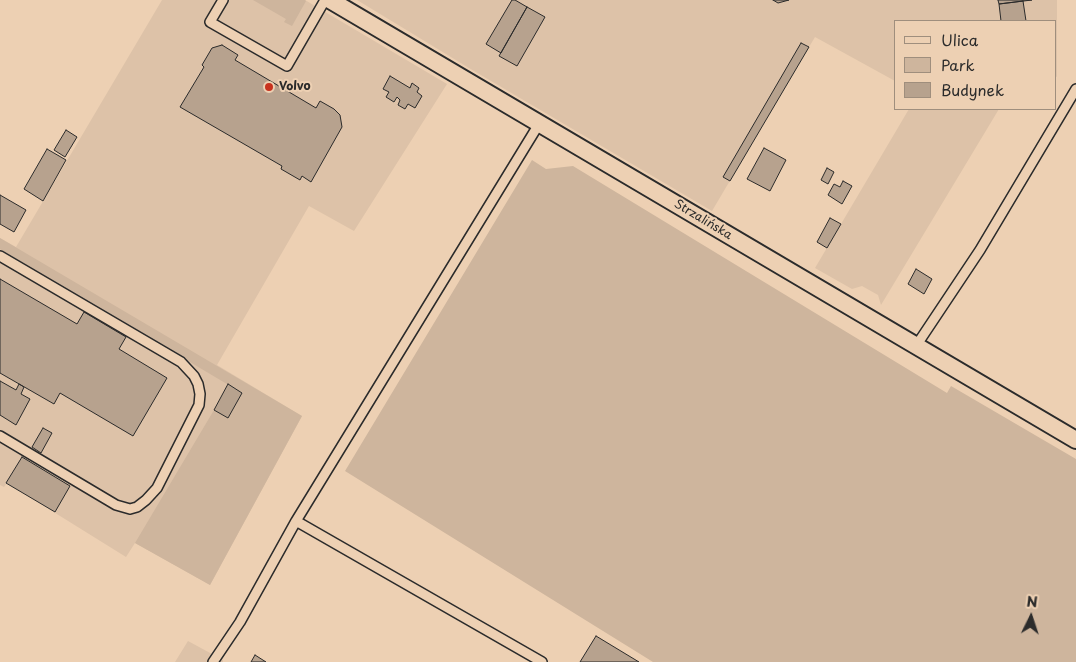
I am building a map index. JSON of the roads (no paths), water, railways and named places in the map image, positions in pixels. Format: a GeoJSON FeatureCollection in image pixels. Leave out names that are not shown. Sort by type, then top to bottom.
{"type":"FeatureCollection","features":[{"type":"Feature","properties":{"kind":"street","name":"Strzalińska"},"geometry":{"type":"LineString","coordinates":[[330,0],[1076,440]]}},
{"type":"Feature","properties":{"kind":"lane"},"geometry":{"type":"LineString","coordinates":[[223,0],[210,22],[287,66],[325,0]]}},
{"type":"Feature","properties":{"kind":"lane"},"geometry":{"type":"LineString","coordinates":[[916,346],[980,250],[1076,89]]}},
{"type":"Feature","properties":{"kind":"lane"},"geometry":{"type":"LineString","coordinates":[[213,662],[240,622],[296,520],[539,124]]}},
{"type":"Feature","properties":{"kind":"lane"},"geometry":{"type":"LineString","coordinates":[[0,256],[181,362],[194,376],[200,394],[199,405],[157,488],[141,504],[130,509],[116,505],[0,436]]}},
{"type":"Feature","properties":{"kind":"lane"},"geometry":{"type":"LineString","coordinates":[[296,520],[542,662]]}},
{"type":"Feature","properties":{"kind":"place","name":"Volvo"},"geometry":{"type":"Point","coordinates":[269,87]}}]}
